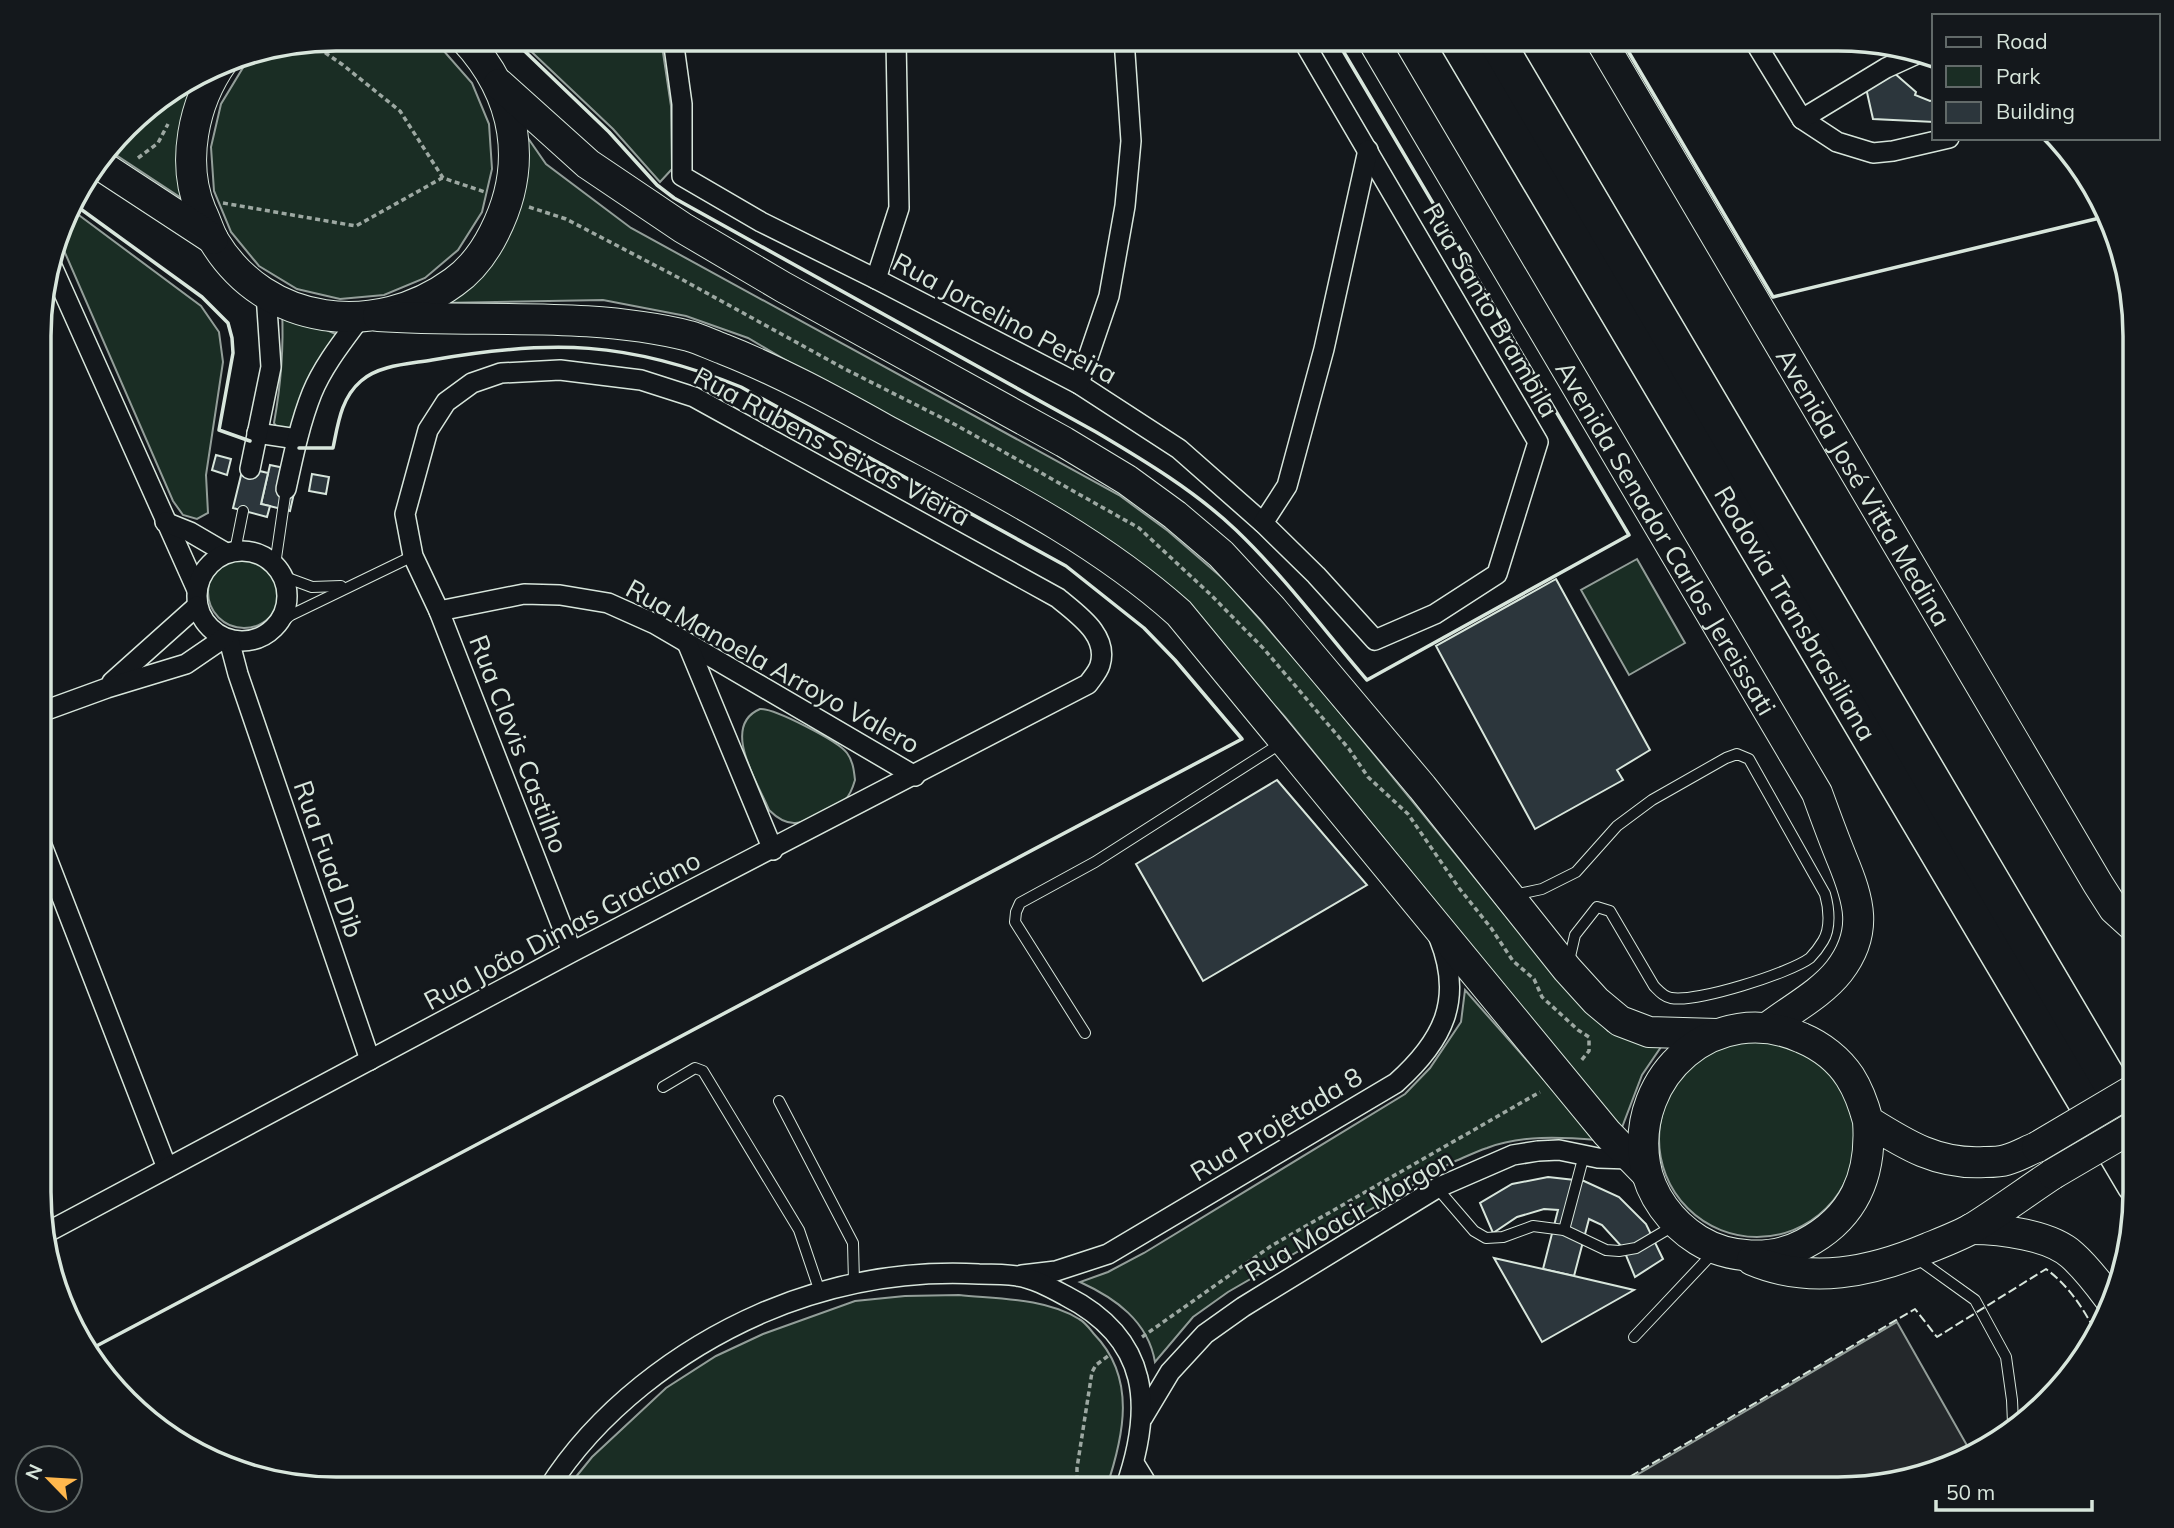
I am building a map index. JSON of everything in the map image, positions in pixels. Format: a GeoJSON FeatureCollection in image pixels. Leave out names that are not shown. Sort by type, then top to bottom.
{"type":"FeatureCollection","features":[{"type":"Feature","properties":{"kind":"highway","name":"Rodovia Transbrasiliana"},"geometry":{"type":"LineString","coordinates":[[1463,51],[2123,1165]]}},
{"type":"Feature","properties":{"kind":"highway","name":"Rodovia Transbrasiliana"},"geometry":{"type":"LineString","coordinates":[[1502,51],[2123,1105]]}},
{"type":"Feature","properties":{"kind":"main road"},"geometry":{"type":"LineString","coordinates":[[369,317],[420,304],[456,281],[486,249],[506,211],[515,168],[512,125],[499,84],[477,51]]}},
{"type":"Feature","properties":{"kind":"main road","name":"Avenida Senador Carlos Jereissati"},"geometry":{"type":"LineString","coordinates":[[1379,51],[1817,793],[1853,882],[1859,906],[1854,946],[1838,971],[1767,1028]]}},
{"type":"Feature","properties":{"kind":"main road","name":"Avenida José Vitta Medina"},"geometry":{"type":"LineString","coordinates":[[1607,51],[2098,884],[2114,909],[2123,917]]}},
{"type":"Feature","properties":{"kind":"main road"},"geometry":{"type":"LineString","coordinates":[[210,80],[196,118],[191,160],[196,195],[213,239],[246,279],[266,294],[296,308],[328,317],[532,319],[613,323],[690,337],[741,356],[802,384],[1052,522],[1144,581],[1179,613],[1286,740],[1433,924],[1638,1166],[1676,1224],[1695,1238],[1774,1270],[1821,1275],[1875,1268],[1912,1255],[1971,1228],[2123,1132]]}},
{"type":"Feature","properties":{"kind":"main road"},"geometry":{"type":"LineString","coordinates":[[499,84],[588,163],[683,228],[795,294],[1064,442],[1126,480],[1175,515],[1221,554],[1272,609],[1422,787],[1567,969],[1596,1001],[1620,1021],[1649,1032],[1717,1034]]}},
{"type":"Feature","properties":{"kind":"main road"},"geometry":{"type":"LineString","coordinates":[[105,169],[213,239]]}},
{"type":"Feature","properties":{"kind":"main road"},"geometry":{"type":"LineString","coordinates":[[1638,1166],[1643,1149],[1643,1125],[1650,1101],[1660,1080],[1676,1061],[1695,1045],[1717,1034],[1741,1028],[1767,1028],[1791,1033],[1813,1043],[1833,1057],[1850,1076],[1868,1121],[1870,1143],[1861,1186],[1850,1205],[1820,1236],[1790,1250],[1759,1256],[1727,1252]]}},
{"type":"Feature","properties":{"kind":"main road"},"geometry":{"type":"LineString","coordinates":[[1868,1121],[1898,1140],[1946,1160],[1972,1163],[2004,1161],[2037,1147],[2123,1096]]}},
{"type":"Feature","properties":{"kind":"main road"},"geometry":{"type":"LineString","coordinates":[[1971,1228],[1995,1229],[2049,1242],[2071,1254],[2105,1292]]}},
{"type":"Feature","properties":{"kind":"street","name":"Rua Jorcelino Pereira"},"geometry":{"type":"LineString","coordinates":[[675,51],[682,104],[681,176],[761,222],[1079,384],[1179,449],[1263,523],[1376,640]]}},
{"type":"Feature","properties":{"kind":"street"},"geometry":{"type":"LineString","coordinates":[[876,279],[899,208],[897,51]]}},
{"type":"Feature","properties":{"kind":"street"},"geometry":{"type":"LineString","coordinates":[[1079,384],[1109,296],[1125,206],[1131,141],[1125,51]]}},
{"type":"Feature","properties":{"kind":"street","name":"Rua Santo Brambila"},"geometry":{"type":"LineString","coordinates":[[1309,51],[1538,442],[1497,574],[1435,614],[1376,640]]}},
{"type":"Feature","properties":{"kind":"street"},"geometry":{"type":"LineString","coordinates":[[1760,51],[1802,118],[1837,142],[1873,153],[1940,140]]}},
{"type":"Feature","properties":{"kind":"street"},"geometry":{"type":"LineString","coordinates":[[1802,118],[1906,59]]}},
{"type":"Feature","properties":{"kind":"street"},"geometry":{"type":"LineString","coordinates":[[1263,523],[1287,486],[1324,349],[1368,150]]}},
{"type":"Feature","properties":{"kind":"street"},"geometry":{"type":"LineString","coordinates":[[57,277],[165,522],[207,625],[226,639],[252,640],[264,636],[274,628],[285,609],[287,598],[279,570],[256,553],[231,552],[165,522]]}},
{"type":"Feature","properties":{"kind":"street"},"geometry":{"type":"LineString","coordinates":[[250,468],[271,367],[266,294]]}},
{"type":"Feature","properties":{"kind":"street"},"geometry":{"type":"LineString","coordinates":[[286,489],[297,439],[313,391],[338,347],[369,317]]}},
{"type":"Feature","properties":{"kind":"street","name":"Rua Rubens Seixas Vieira"},"geometry":{"type":"LineString","coordinates":[[414,556],[405,514],[428,430],[446,402],[472,383],[500,373],[560,370],[641,380],[694,397],[1058,598],[1093,629],[1102,649],[1100,667]]}},
{"type":"Feature","properties":{"kind":"street"},"geometry":{"type":"LineString","coordinates":[[257,433],[297,439]]}},
{"type":"Feature","properties":{"kind":"street"},"geometry":{"type":"LineString","coordinates":[[107,688],[197,598],[200,578],[207,567],[231,552]]}},
{"type":"Feature","properties":{"kind":"street","name":"Rua Clovis Castilho"},"geometry":{"type":"LineString","coordinates":[[414,556],[439,611],[572,952]]}},
{"type":"Feature","properties":{"kind":"street","name":"Rua Manoela Arroyo Valero"},"geometry":{"type":"LineString","coordinates":[[439,611],[524,594],[560,595],[608,603],[654,624],[915,776]]}},
{"type":"Feature","properties":{"kind":"street"},"geometry":{"type":"LineString","coordinates":[[51,708],[186,664],[226,639]]}},
{"type":"Feature","properties":{"kind":"street","name":"Rua Fuad Dib"},"geometry":{"type":"LineString","coordinates":[[226,639],[370,1060]]}},
{"type":"Feature","properties":{"kind":"street"},"geometry":{"type":"LineString","coordinates":[[238,674],[252,640]]}},
{"type":"Feature","properties":{"kind":"street"},"geometry":{"type":"LineString","coordinates":[[688,645],[773,850]]}},
{"type":"Feature","properties":{"kind":"street","name":"Rua João Dimas Graciano"},"geometry":{"type":"LineString","coordinates":[[53,1230],[572,952],[773,850],[1088,684],[1100,667]]}},
{"type":"Feature","properties":{"kind":"street"},"geometry":{"type":"LineString","coordinates":[[51,869],[167,1168]]}},
{"type":"Feature","properties":{"kind":"street","name":"Rua Projetada 8"},"geometry":{"type":"LineString","coordinates":[[1018,1276],[1056,1271],[1108,1254],[1396,1083],[1419,1062],[1437,1038],[1446,1019],[1451,995],[1446,954],[1433,924]]}},
{"type":"Feature","properties":{"kind":"street","name":"Rua Moacir Morgon"},"geometry":{"type":"LineString","coordinates":[[1142,1418],[1170,1372],[1205,1334],[1243,1307],[1437,1188],[1513,1155],[1559,1150],[1638,1166]]}},
{"type":"Feature","properties":{"kind":"street"},"geometry":{"type":"LineString","coordinates":[[557,1477],[583,1440],[618,1407],[662,1371],[712,1337],[762,1313],[854,1282],[909,1274],[965,1273],[1018,1276],[1088,1307],[1110,1327],[1125,1346],[1137,1371],[1142,1400],[1142,1418],[1129,1477]]}},
{"type":"Feature","properties":{"kind":"street"},"geometry":{"type":"LineString","coordinates":[[1134,1463],[1143,1477]]}},
{"type":"Feature","properties":{"kind":"lane"},"geometry":{"type":"LineString","coordinates":[[286,489],[279,570],[312,587],[326,588],[355,583]]}},
{"type":"Feature","properties":{"kind":"lane"},"geometry":{"type":"LineString","coordinates":[[231,552],[243,511]]}},
{"type":"Feature","properties":{"kind":"lane"},"geometry":{"type":"LineString","coordinates":[[274,628],[290,615],[414,556]]}},
{"type":"Feature","properties":{"kind":"lane"},"geometry":{"type":"LineString","coordinates":[[1085,1034],[1015,922],[1020,903],[1095,862],[1286,740]]}},
{"type":"Feature","properties":{"kind":"lane"},"geometry":{"type":"LineString","coordinates":[[1509,897],[1542,889],[1576,872],[1617,826],[1664,793],[1737,754],[1749,759],[1825,894],[1828,905],[1827,933],[1809,958],[1763,980],[1713,994],[1673,999],[1663,995],[1654,986],[1610,911],[1597,907],[1575,935],[1567,969]]}},
{"type":"Feature","properties":{"kind":"lane"},"geometry":{"type":"LineString","coordinates":[[663,1087],[695,1068],[703,1071],[799,1230],[820,1292]]}},
{"type":"Feature","properties":{"kind":"lane"},"geometry":{"type":"LineString","coordinates":[[779,1101],[853,1243],[854,1282]]}},
{"type":"Feature","properties":{"kind":"lane"},"geometry":{"type":"LineString","coordinates":[[1564,1230],[1584,1155]]}},
{"type":"Feature","properties":{"kind":"lane"},"geometry":{"type":"LineString","coordinates":[[1437,1188],[1474,1231],[1486,1238],[1503,1237],[1533,1226],[1564,1230],[1606,1250],[1619,1251],[1636,1248],[1676,1224]]}},
{"type":"Feature","properties":{"kind":"lane"},"geometry":{"type":"LineString","coordinates":[[1634,1337],[1727,1252]]}},
{"type":"Feature","properties":{"kind":"lane"},"geometry":{"type":"LineString","coordinates":[[1912,1255],[1975,1300],[2006,1357],[2012,1418]]}},
{"type":"Feature","properties":{"kind":"path"},"geometry":{"type":"LineString","coordinates":[[323,51],[400,111],[443,178],[566,219],[845,369],[956,425],[1139,528],[1264,649],[1349,749],[1368,777],[1408,814],[1513,961],[1534,979],[1542,997],[1589,1037],[1589,1051],[1585,1058],[1526,1101],[1270,1246],[1153,1331],[1106,1358],[1092,1372],[1077,1477]]}},
{"type":"Feature","properties":{"kind":"path"},"geometry":{"type":"LineString","coordinates":[[138,158],[158,143],[169,122]]}},
{"type":"Feature","properties":{"kind":"path"},"geometry":{"type":"LineString","coordinates":[[196,195],[231,205],[356,226],[443,178]]}},
{"type":"Feature","properties":{"kind":"green space"},"geometry":{"type":"Polygon","coordinates":[[[317,51],[444,51],[472,83],[489,124],[492,169],[482,212],[458,250],[425,278],[384,295],[340,299],[297,289],[259,266],[231,232],[214,191],[211,147],[221,104],[244,66],[262,60],[317,51]]]}},
{"type":"Feature","properties":{"kind":"green space"},"geometry":{"type":"Polygon","coordinates":[[[531,51],[663,51],[671,106],[672,169],[660,182],[613,129],[531,51]]]}},
{"type":"Feature","properties":{"kind":"green space"},"geometry":{"type":"Polygon","coordinates":[[[212,79],[192,205],[116,155],[134,134],[162,110],[212,79]]]}},
{"type":"Feature","properties":{"kind":"green space"},"geometry":{"type":"Polygon","coordinates":[[[521,128],[546,164],[631,228],[1119,495],[1168,531],[1227,582],[1315,682],[1516,928],[1608,1031],[1633,1041],[1663,1044],[1642,1075],[1621,1130],[1285,717],[1201,623],[904,430],[748,338],[686,316],[603,300],[441,303],[464,286],[521,128]]]}},
{"type":"Feature","properties":{"kind":"green space"},"geometry":{"type":"Polygon","coordinates":[[[78,214],[201,306],[219,332],[223,362],[206,475],[208,513],[197,519],[183,515],[173,501],[64,250],[78,214]]]}},
{"type":"Feature","properties":{"kind":"green space"},"geometry":{"type":"Polygon","coordinates":[[[282,310],[340,336],[297,420],[290,429],[279,430],[274,423],[283,339],[282,310]]]}},
{"type":"Feature","properties":{"kind":"green space"},"geometry":{"type":"Polygon","coordinates":[[[244,556],[264,562],[274,572],[280,592],[274,612],[264,622],[244,628],[224,622],[214,612],[208,592],[214,572],[224,562],[244,556]]]}},
{"type":"Feature","properties":{"kind":"green space"},"geometry":{"type":"Polygon","coordinates":[[[1637,559],[1685,643],[1629,675],[1581,590],[1637,559]]]}},
{"type":"Feature","properties":{"kind":"green space"},"geometry":{"type":"Polygon","coordinates":[[[760,709],[805,726],[847,753],[855,780],[845,800],[799,823],[784,821],[769,810],[745,756],[742,741],[743,728],[748,717],[760,709]]]}},
{"type":"Feature","properties":{"kind":"green space"},"geometry":{"type":"Polygon","coordinates":[[[1465,990],[1597,1140],[1555,1138],[1513,1141],[1451,1163],[1228,1292],[1193,1317],[1155,1362],[1145,1334],[1128,1313],[1106,1295],[1080,1282],[1108,1272],[1144,1253],[1405,1094],[1430,1068],[1461,1022],[1465,990]]]}},
{"type":"Feature","properties":{"kind":"green space"},"geometry":{"type":"Polygon","coordinates":[[[1757,1041],[1795,1048],[1826,1070],[1848,1101],[1855,1139],[1848,1177],[1826,1208],[1795,1230],[1757,1237],[1719,1230],[1688,1208],[1666,1177],[1659,1139],[1666,1101],[1688,1070],[1719,1048],[1757,1041]]]}},
{"type":"Feature","properties":{"kind":"green space"},"geometry":{"type":"Polygon","coordinates":[[[959,1295],[1036,1303],[1066,1312],[1081,1320],[1108,1351],[1117,1369],[1121,1388],[1121,1428],[1110,1477],[576,1477],[592,1457],[666,1388],[716,1356],[763,1334],[855,1301],[905,1296],[959,1295]]]}},
{"type":"Feature","properties":{"kind":"shaded area"},"geometry":{"type":"Polygon","coordinates":[[[1897,1322],[1967,1446],[1912,1468],[1857,1477],[1633,1477],[1897,1322]]]}},
{"type":"Feature","properties":{"kind":"building"},"geometry":{"type":"Polygon","coordinates":[[[1893,72],[1916,92],[1915,95],[1932,100],[1932,122],[1873,119],[1866,88],[1893,72]]]}},
{"type":"Feature","properties":{"kind":"building"},"geometry":{"type":"Polygon","coordinates":[[[216,455],[231,459],[227,475],[212,470],[216,455]]]}},
{"type":"Feature","properties":{"kind":"building"},"geometry":{"type":"Polygon","coordinates":[[[270,465],[299,471],[290,511],[261,504],[270,465]]]}},
{"type":"Feature","properties":{"kind":"building"},"geometry":{"type":"Polygon","coordinates":[[[243,467],[268,473],[261,504],[270,506],[267,517],[233,508],[243,467]]]}},
{"type":"Feature","properties":{"kind":"building"},"geometry":{"type":"Polygon","coordinates":[[[312,474],[329,477],[326,494],[309,491],[312,474]]]}},
{"type":"Feature","properties":{"kind":"building"},"geometry":{"type":"Polygon","coordinates":[[[1556,579],[1650,750],[1617,770],[1623,780],[1535,829],[1436,646],[1556,579]]]}},
{"type":"Feature","properties":{"kind":"building"},"geometry":{"type":"Polygon","coordinates":[[[1277,780],[1367,885],[1203,981],[1136,864],[1277,780]]]}},
{"type":"Feature","properties":{"kind":"building"},"geometry":{"type":"Polygon","coordinates":[[[1548,1177],[1584,1181],[1619,1197],[1646,1224],[1663,1259],[1635,1277],[1623,1248],[1602,1225],[1589,1219],[1574,1276],[1543,1269],[1558,1210],[1544,1209],[1517,1217],[1493,1233],[1480,1203],[1512,1184],[1548,1177]]]}},
{"type":"Feature","properties":{"kind":"building"},"geometry":{"type":"Polygon","coordinates":[[[1494,1258],[1574,1276],[1634,1290],[1542,1342],[1494,1258]]]}},
{"type":"Feature","properties":{"kind":"fence"},"geometry":{"type":"LineString","coordinates":[[1629,1477],[1915,1309],[1937,1337],[2046,1269],[2062,1282],[2091,1323]]}},
{"type":"Feature","properties":{"kind":"wall"},"geometry":{"type":"LineString","coordinates":[[525,51],[609,132],[657,185],[674,198],[1096,432],[1187,489],[1236,530],[1271,566],[1367,680],[1629,535],[1343,51]]}},
{"type":"Feature","properties":{"kind":"wall"},"geometry":{"type":"LineString","coordinates":[[1628,51],[1773,297],[2098,218]]}},
{"type":"Feature","properties":{"kind":"wall"},"geometry":{"type":"LineString","coordinates":[[81,209],[202,297],[228,323],[233,353],[219,430],[250,441]]}},
{"type":"Feature","properties":{"kind":"wall"},"geometry":{"type":"LineString","coordinates":[[96,1346],[1242,739],[1144,628],[1066,566],[741,387],[662,360],[589,348],[552,347],[475,353],[385,368],[361,381],[349,395],[341,412],[333,448],[299,448]]}}]}
